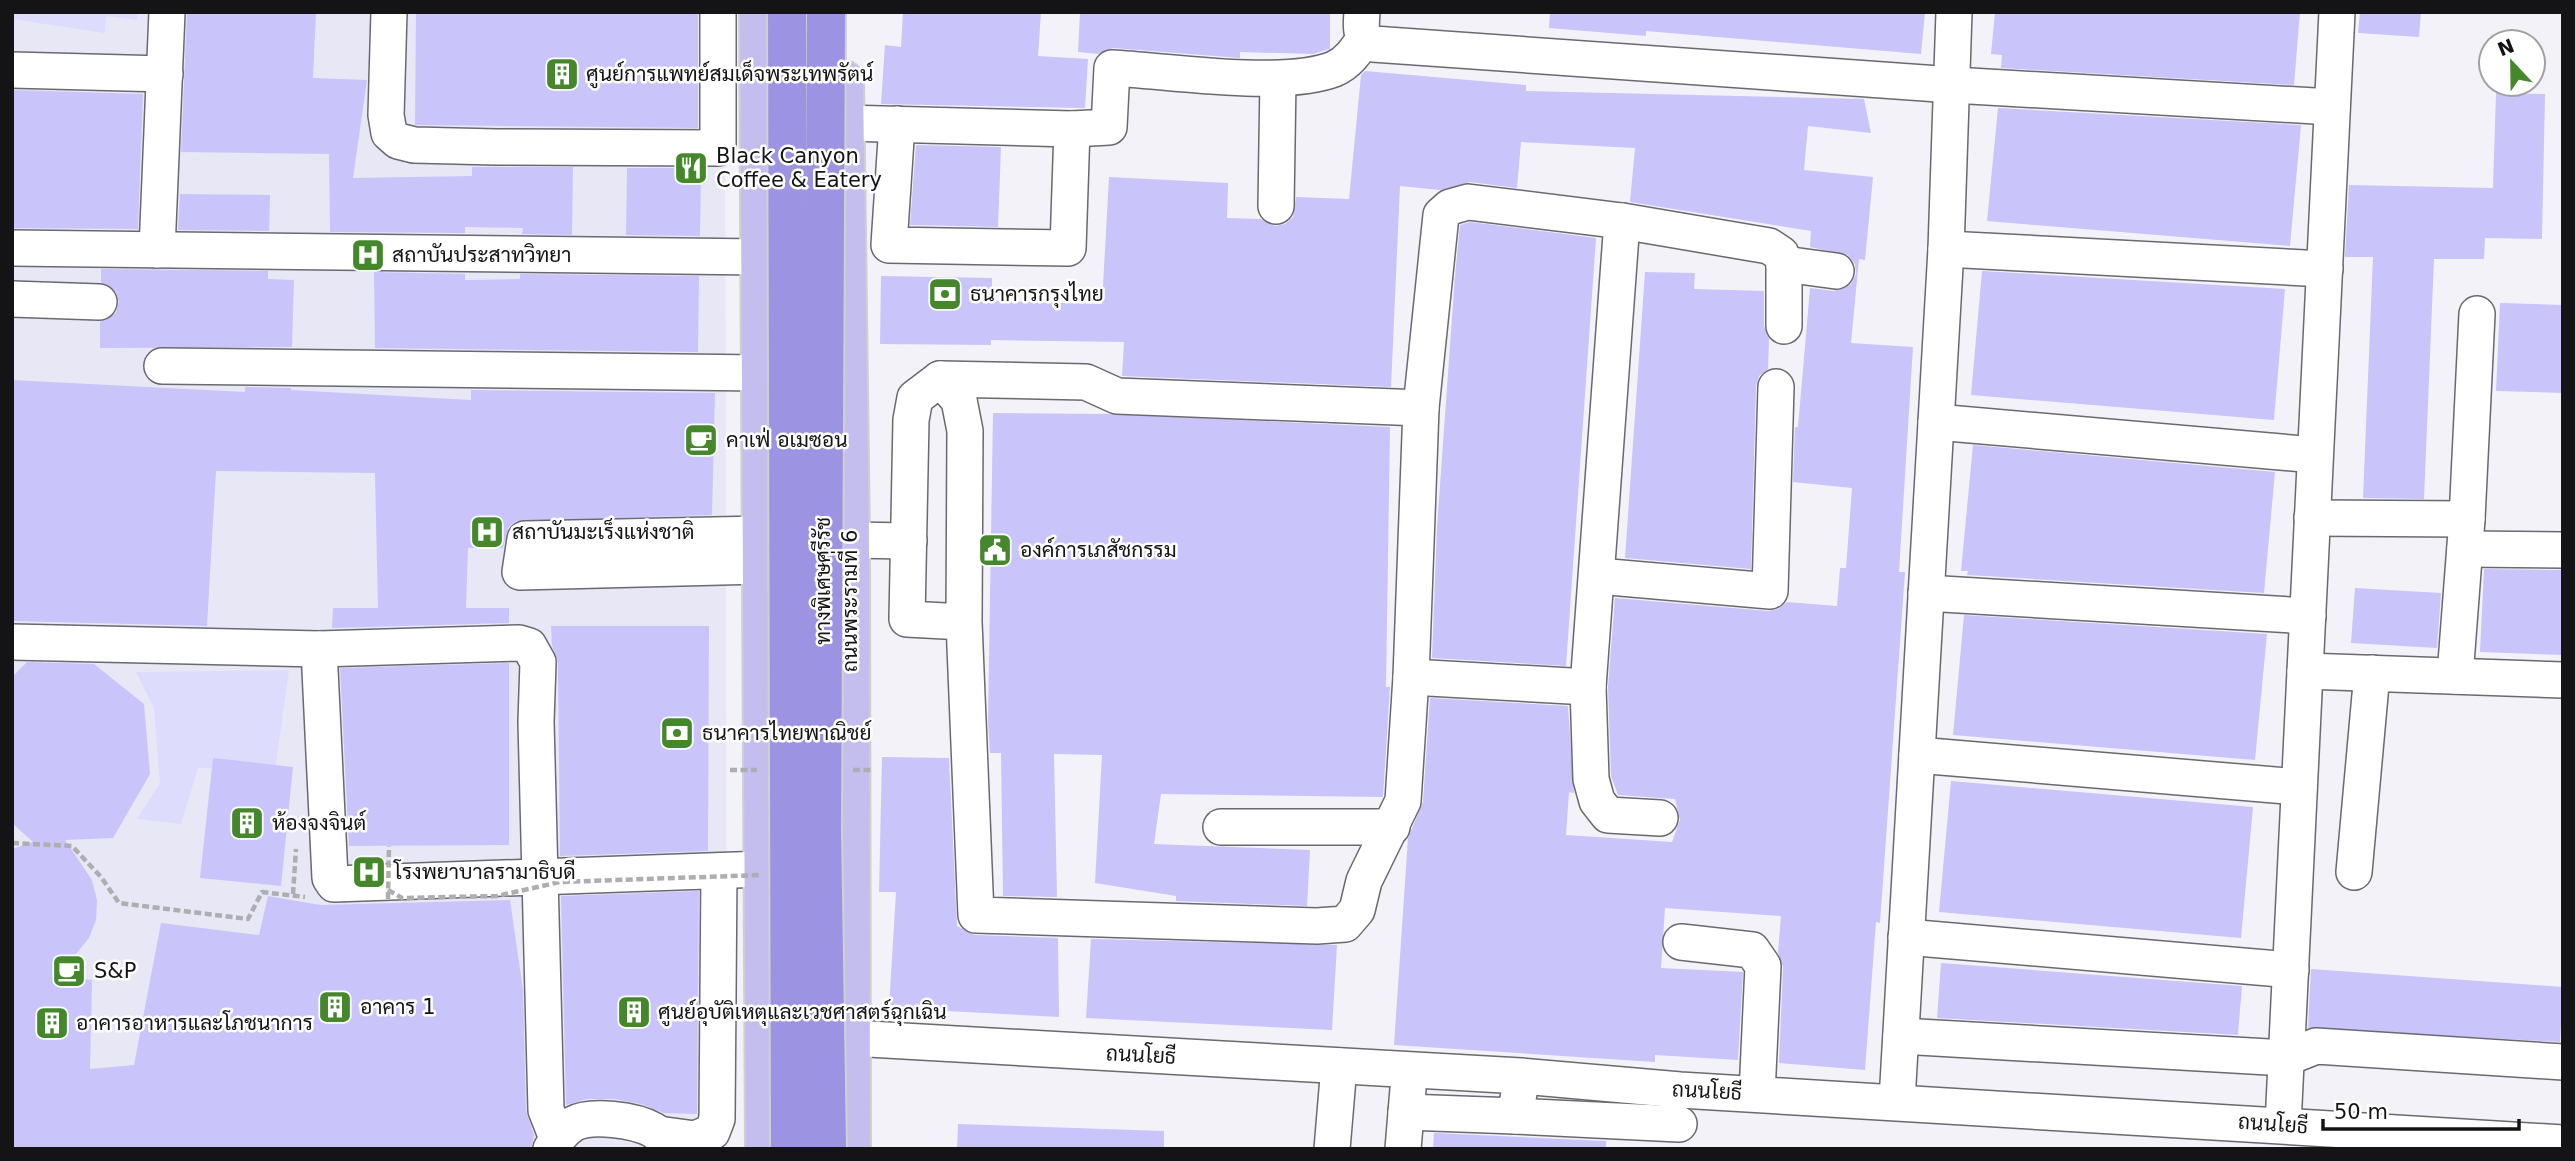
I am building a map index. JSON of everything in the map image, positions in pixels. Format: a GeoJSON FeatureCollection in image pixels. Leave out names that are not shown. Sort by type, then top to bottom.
{"type":"FeatureCollection","features":[{"type":"Feature","properties":{"kind":"highway","name":"ทางพิเศษศรีรัช"},"geometry":{"type":"LineString","coordinates":[[788,12],[790,1149]]}},
{"type":"Feature","properties":{"kind":"highway","name":"ทางพิเศษศรีรัช"},"geometry":{"type":"LineString","coordinates":[[824,12],[822,830],[827,1149]]}},
{"type":"Feature","properties":{"kind":"main road"},"geometry":{"type":"LineString","coordinates":[[759,12],[762,216],[761,550],[766,872],[765,1149]]}},
{"type":"Feature","properties":{"kind":"main road"},"geometry":{"type":"LineString","coordinates":[[762,216],[824,12]]}},
{"type":"Feature","properties":{"kind":"main road","name":"ถนนพระรามที่ 6"},"geometry":{"type":"LineString","coordinates":[[843,12],[850,540],[851,1149]]}},
{"type":"Feature","properties":{"kind":"main road"},"geometry":{"type":"LineString","coordinates":[[761,382],[848,390]]}},
{"type":"Feature","properties":{"kind":"street"},"geometry":{"type":"LineString","coordinates":[[157,250],[167,12]]}},
{"type":"Feature","properties":{"kind":"street"},"geometry":{"type":"LineString","coordinates":[[389,12],[386,115],[389,133],[398,141],[414,145],[718,148],[718,12]]}},
{"type":"Feature","properties":{"kind":"street"},"geometry":{"type":"LineString","coordinates":[[1897,1101],[1946,249],[1954,12]]}},
{"type":"Feature","properties":{"kind":"street"},"geometry":{"type":"LineString","coordinates":[[2283,1125],[2337,12]]}},
{"type":"Feature","properties":{"kind":"street"},"geometry":{"type":"LineString","coordinates":[[844,123],[1072,129],[1109,127],[1112,68],[1278,79],[1334,69],[1352,57],[1363,26]]}},
{"type":"Feature","properties":{"kind":"street"},"geometry":{"type":"LineString","coordinates":[[1363,26],[1373,44],[1953,85],[2332,107]]}},
{"type":"Feature","properties":{"kind":"street"},"geometry":{"type":"LineString","coordinates":[[718,66],[760,121]]}},
{"type":"Feature","properties":{"kind":"street"},"geometry":{"type":"LineString","coordinates":[[12,70],[165,74]]}},
{"type":"Feature","properties":{"kind":"street"},"geometry":{"type":"LineString","coordinates":[[1276,206],[1278,79]]}},
{"type":"Feature","properties":{"kind":"street"},"geometry":{"type":"LineString","coordinates":[[897,124],[889,245],[1068,248],[1072,129]]}},
{"type":"Feature","properties":{"kind":"street"},"geometry":{"type":"LineString","coordinates":[[940,379],[960,400],[965,431],[964,622],[976,915],[1317,926],[1345,924],[1357,910],[1364,881],[1403,801],[1412,677],[1421,408],[1441,215],[1444,210],[1468,202],[1622,221],[1769,246],[1781,254],[1784,264],[1784,326]]}},
{"type":"Feature","properties":{"kind":"street"},"geometry":{"type":"LineString","coordinates":[[1622,221],[1588,687],[1591,779],[1597,801],[1608,815],[1660,818]]}},
{"type":"Feature","properties":{"kind":"street"},"geometry":{"type":"LineString","coordinates":[[12,248],[761,257]]}},
{"type":"Feature","properties":{"kind":"street"},"geometry":{"type":"LineString","coordinates":[[1946,249],[2325,269]]}},
{"type":"Feature","properties":{"kind":"street"},"geometry":{"type":"LineString","coordinates":[[1784,264],[1836,271]]}},
{"type":"Feature","properties":{"kind":"street"},"geometry":{"type":"LineString","coordinates":[[12,299],[99,302]]}},
{"type":"Feature","properties":{"kind":"street"},"geometry":{"type":"LineString","coordinates":[[2455,676],[2466,534],[2477,314]]}},
{"type":"Feature","properties":{"kind":"street"},"geometry":{"type":"LineString","coordinates":[[162,366],[761,382]]}},
{"type":"Feature","properties":{"kind":"street"},"geometry":{"type":"LineString","coordinates":[[964,622],[907,619],[911,420],[915,398],[940,379],[1054,379],[1086,382],[1117,396],[1421,408]]}},
{"type":"Feature","properties":{"kind":"street"},"geometry":{"type":"LineString","coordinates":[[1598,576],[1770,591],[1776,387]]}},
{"type":"Feature","properties":{"kind":"street"},"geometry":{"type":"LineString","coordinates":[[1936,422],[2315,455]]}},
{"type":"Feature","properties":{"kind":"street"},"geometry":{"type":"LineString","coordinates":[[2312,518],[2466,534],[2563,550]]}},
{"type":"Feature","properties":{"kind":"street"},"geometry":{"type":"LineString","coordinates":[[524,539],[761,550],[520,572],[524,539]]}},
{"type":"Feature","properties":{"kind":"street"},"geometry":{"type":"LineString","coordinates":[[850,540],[908,541]]}},
{"type":"Feature","properties":{"kind":"street"},"geometry":{"type":"LineString","coordinates":[[1926,593],[2308,616]]}},
{"type":"Feature","properties":{"kind":"street"},"geometry":{"type":"LineString","coordinates":[[12,642],[319,649],[519,643],[529,646],[538,662],[536,722],[546,1110],[554,1143]]}},
{"type":"Feature","properties":{"kind":"street"},"geometry":{"type":"LineString","coordinates":[[319,649],[331,881],[334,884],[540,884],[719,871],[766,872]]}},
{"type":"Feature","properties":{"kind":"street"},"geometry":{"type":"LineString","coordinates":[[2305,671],[2563,680]]}},
{"type":"Feature","properties":{"kind":"street"},"geometry":{"type":"LineString","coordinates":[[2354,872],[2372,673]]}},
{"type":"Feature","properties":{"kind":"street"},"geometry":{"type":"LineString","coordinates":[[1412,677],[1588,687]]}},
{"type":"Feature","properties":{"kind":"street"},"geometry":{"type":"LineString","coordinates":[[1917,755],[2299,787]]}},
{"type":"Feature","properties":{"kind":"street"},"geometry":{"type":"LineString","coordinates":[[1221,827],[1392,827]]}},
{"type":"Feature","properties":{"kind":"street"},"geometry":{"type":"LineString","coordinates":[[554,1143],[574,1123],[599,1120],[626,1120],[669,1143],[695,1139],[712,1132],[717,1119],[719,871]]}},
{"type":"Feature","properties":{"kind":"street"},"geometry":{"type":"LineString","coordinates":[[1906,937],[2291,970]]}},
{"type":"Feature","properties":{"kind":"street"},"geometry":{"type":"LineString","coordinates":[[1681,942],[1752,950],[1759,956],[1763,966],[1757,1094]]}},
{"type":"Feature","properties":{"kind":"street"},"geometry":{"type":"LineString","coordinates":[[1901,1036],[2286,1058],[2316,1046],[2563,1062]]}},
{"type":"Feature","properties":{"kind":"street","name":"ถนนโยธี"},"geometry":{"type":"LineString","coordinates":[[851,1038],[1521,1076],[1681,1090],[2283,1125],[2433,1142],[2563,1143]]}},
{"type":"Feature","properties":{"kind":"street"},"geometry":{"type":"LineString","coordinates":[[1332,1149],[1339,1066]]}},
{"type":"Feature","properties":{"kind":"street"},"geometry":{"type":"LineString","coordinates":[[1403,1149],[1409,1070]]}},
{"type":"Feature","properties":{"kind":"street"},"geometry":{"type":"LineString","coordinates":[[1516,1116],[1521,1076]]}},
{"type":"Feature","properties":{"kind":"street"},"geometry":{"type":"LineString","coordinates":[[1406,1112],[1516,1116],[1678,1137],[1681,1090]]}},
{"type":"Feature","properties":{"kind":"path"},"geometry":{"type":"LineString","coordinates":[[293,894],[296,839]]}},
{"type":"Feature","properties":{"kind":"path"},"geometry":{"type":"LineString","coordinates":[[12,844],[72,846],[101,877],[119,903],[248,919],[262,892],[293,894],[317,900]]}},
{"type":"Feature","properties":{"kind":"path"},"geometry":{"type":"LineString","coordinates":[[388,846],[385,892],[388,899]]}},
{"type":"Feature","properties":{"kind":"path"},"geometry":{"type":"LineString","coordinates":[[385,892],[402,898],[497,896],[560,882],[766,872]]}},
{"type":"Feature","properties":{"kind":"path"},"geometry":{"type":"LineString","coordinates":[[385,892],[430,899],[540,884]]}},
{"type":"Feature","properties":{"kind":"shaded area"},"geometry":{"type":"Polygon","coordinates":[[[12,12],[725,12],[727,1149],[12,1149],[12,12]]]}},
{"type":"Feature","properties":{"kind":"shaded area"},"geometry":{"type":"Polygon","coordinates":[[[12,12],[137,12],[137,20],[106,16],[105,33],[12,19],[12,12]]]}},
{"type":"Feature","properties":{"kind":"shaded area"},"geometry":{"type":"Polygon","coordinates":[[[289,670],[275,771],[198,768],[181,824],[137,819],[160,783],[154,708],[136,672],[289,670]]]}},
{"type":"Feature","properties":{"kind":"building"},"geometry":{"type":"Polygon","coordinates":[[[187,12],[316,12],[313,78],[367,80],[353,178],[472,176],[472,167],[573,167],[572,235],[522,234],[523,228],[465,227],[465,233],[330,232],[329,154],[181,152],[187,12]]]}},
{"type":"Feature","properties":{"kind":"building","name":"ศูนย์การแพทย์สมเด็จพระเทพรัตน์"},"geometry":{"type":"Polygon","coordinates":[[[416,12],[698,12],[698,128],[415,125],[416,12]]]}},
{"type":"Feature","properties":{"kind":"building"},"geometry":{"type":"Polygon","coordinates":[[[903,12],[1041,12],[1038,56],[1088,59],[1085,108],[881,104],[885,45],[901,47],[903,12]]]}},
{"type":"Feature","properties":{"kind":"building"},"geometry":{"type":"Polygon","coordinates":[[[1080,12],[1330,12],[1330,49],[1313,54],[1240,52],[1240,58],[1113,48],[1099,54],[1078,52],[1080,12]]]}},
{"type":"Feature","properties":{"kind":"building"},"geometry":{"type":"Polygon","coordinates":[[[1550,12],[1925,12],[1921,54],[1646,31],[1646,36],[1549,28],[1550,12]]]}},
{"type":"Feature","properties":{"kind":"building"},"geometry":{"type":"Polygon","coordinates":[[[1995,12],[2300,12],[2294,85],[2001,68],[2002,55],[1991,54],[1995,12]]]}},
{"type":"Feature","properties":{"kind":"building"},"geometry":{"type":"Polygon","coordinates":[[[2360,12],[2421,12],[2419,37],[2358,33],[2360,12]]]}},
{"type":"Feature","properties":{"kind":"building"},"geometry":{"type":"Polygon","coordinates":[[[1365,71],[1526,85],[1526,91],[1864,99],[1871,133],[1808,126],[1804,170],[1873,177],[1865,260],[1859,259],[1851,343],[1913,347],[1899,572],[1905,572],[1880,923],[1876,922],[1865,1070],[1779,1063],[1783,967],[1778,952],[1781,916],[1665,908],[1661,968],[1743,972],[1738,1060],[1655,1055],[1655,1062],[1394,1045],[1408,838],[1423,802],[1430,698],[1568,706],[1574,793],[1569,792],[1566,835],[1672,842],[1680,820],[1675,799],[1618,795],[1611,776],[1608,687],[1615,598],[1768,611],[1778,609],[1787,602],[1837,606],[1840,568],[1846,568],[1852,488],[1793,482],[1795,427],[1798,427],[1810,288],[1834,291],[1851,284],[1856,274],[1855,264],[1848,255],[1810,247],[1811,231],[1630,202],[1635,148],[1521,142],[1517,188],[1470,182],[1440,190],[1400,186],[1391,387],[1122,376],[1124,342],[991,340],[991,345],[880,344],[881,276],[992,278],[992,301],[1102,304],[1109,177],[1228,183],[1227,218],[1261,219],[1275,226],[1285,224],[1293,217],[1296,197],[1349,199],[1361,75],[1365,71]]]}},
{"type":"Feature","properties":{"kind":"building"},"geometry":{"type":"Polygon","coordinates":[[[12,90],[143,94],[138,229],[12,228],[12,90]]]}},
{"type":"Feature","properties":{"kind":"building"},"geometry":{"type":"Polygon","coordinates":[[[2496,98],[2545,98],[2542,239],[2485,238],[2484,259],[2434,259],[2424,499],[2363,498],[2373,257],[2345,257],[2349,185],[2493,188],[2496,98]]]}},
{"type":"Feature","properties":{"kind":"building"},"geometry":{"type":"Polygon","coordinates":[[[1998,108],[2301,125],[2290,246],[1987,221],[1998,108]]]}},
{"type":"Feature","properties":{"kind":"building"},"geometry":{"type":"Polygon","coordinates":[[[916,145],[1001,147],[998,227],[910,225],[916,145]]]}},
{"type":"Feature","properties":{"kind":"building"},"geometry":{"type":"Polygon","coordinates":[[[627,168],[701,168],[700,236],[626,235],[627,168]]]}},
{"type":"Feature","properties":{"kind":"building"},"geometry":{"type":"Polygon","coordinates":[[[180,194],[270,195],[269,231],[178,230],[180,194]]]}},
{"type":"Feature","properties":{"kind":"building"},"geometry":{"type":"Polygon","coordinates":[[[1470,222],[1596,238],[1566,666],[1432,658],[1437,527],[1455,276],[1460,225],[1470,222]]]}},
{"type":"Feature","properties":{"kind":"building"},"geometry":{"type":"Polygon","coordinates":[[[101,269],[268,271],[268,279],[294,280],[292,347],[100,348],[100,322],[116,313],[119,302],[116,292],[101,282],[101,269]]]}},
{"type":"Feature","properties":{"kind":"building"},"geometry":{"type":"Polygon","coordinates":[[[1982,271],[2285,289],[2274,420],[1971,395],[1982,271]]]}},
{"type":"Feature","properties":{"kind":"building"},"geometry":{"type":"Polygon","coordinates":[[[374,272],[465,274],[465,280],[520,279],[520,274],[699,276],[698,352],[375,348],[374,272]]]}},
{"type":"Feature","properties":{"kind":"building"},"geometry":{"type":"Polygon","coordinates":[[[1645,272],[1695,273],[1694,289],[1764,291],[1764,326],[1769,339],[1768,369],[1759,376],[1756,386],[1751,569],[1625,558],[1645,272]]]}},
{"type":"Feature","properties":{"kind":"building"},"geometry":{"type":"Polygon","coordinates":[[[2500,303],[2563,305],[2563,393],[2496,391],[2500,303]]]}},
{"type":"Feature","properties":{"kind":"building"},"geometry":{"type":"Polygon","coordinates":[[[12,380],[245,392],[245,387],[291,388],[471,400],[471,390],[715,393],[712,515],[516,521],[508,528],[503,548],[468,548],[466,608],[509,608],[509,623],[332,628],[333,608],[378,608],[375,473],[216,471],[207,626],[12,621],[12,380]]]}},
{"type":"Feature","properties":{"kind":"building"},"geometry":{"type":"Polygon","coordinates":[[[993,413],[1107,414],[1390,427],[1386,687],[1390,687],[1383,797],[1161,794],[1154,844],[1310,850],[1307,906],[1176,901],[1176,896],[1095,883],[1102,755],[1054,754],[1057,897],[1003,896],[1001,753],[990,753],[988,721],[993,413]]]}},
{"type":"Feature","properties":{"kind":"building"},"geometry":{"type":"Polygon","coordinates":[[[1973,445],[2275,472],[2264,593],[1967,575],[1968,571],[1961,571],[1973,445]]]}},
{"type":"Feature","properties":{"kind":"building"},"geometry":{"type":"Polygon","coordinates":[[[2484,569],[2563,570],[2563,655],[2480,652],[2484,569]]]}},
{"type":"Feature","properties":{"kind":"building"},"geometry":{"type":"Polygon","coordinates":[[[2355,588],[2441,593],[2437,648],[2351,643],[2355,588]]]}},
{"type":"Feature","properties":{"kind":"building"},"geometry":{"type":"Polygon","coordinates":[[[1964,615],[2267,634],[2255,760],[1953,735],[1964,615]]]}},
{"type":"Feature","properties":{"kind":"building"},"geometry":{"type":"Polygon","coordinates":[[[551,626],[709,626],[708,851],[560,856],[558,663],[552,645],[551,626]]]}},
{"type":"Feature","properties":{"kind":"building","name":"อาคาร 1"},"geometry":{"type":"Polygon","coordinates":[[[27,662],[94,664],[144,704],[150,774],[113,838],[65,840],[92,880],[97,900],[96,920],[89,938],[58,976],[92,980],[90,1069],[134,1065],[161,923],[259,935],[268,896],[320,905],[510,900],[523,990],[526,1111],[534,1135],[531,1149],[12,1149],[12,849],[33,842],[12,823],[12,677],[27,662]]]}},
{"type":"Feature","properties":{"kind":"building"},"geometry":{"type":"Polygon","coordinates":[[[509,663],[509,845],[349,846],[340,668],[509,663]]]}},
{"type":"Feature","properties":{"kind":"building"},"geometry":{"type":"Polygon","coordinates":[[[882,757],[949,758],[957,926],[975,935],[1058,938],[1059,1017],[889,1008],[896,892],[879,892],[882,757]]]}},
{"type":"Feature","properties":{"kind":"building","name":"ห้องจงจินต์"},"geometry":{"type":"Polygon","coordinates":[[[213,758],[293,767],[281,886],[200,878],[213,758]]]}},
{"type":"Feature","properties":{"kind":"building"},"geometry":{"type":"Polygon","coordinates":[[[1951,781],[2253,807],[2241,938],[1939,912],[1951,781]]]}},
{"type":"Feature","properties":{"kind":"building","name":"ศูนย์อุบัติเหตุและเวชศาสตร์ฉุกเฉิน"},"geometry":{"type":"Polygon","coordinates":[[[699,891],[697,1114],[664,1113],[641,1104],[614,1099],[587,1099],[566,1105],[561,896],[699,891]]]}},
{"type":"Feature","properties":{"kind":"building"},"geometry":{"type":"Polygon","coordinates":[[[1091,939],[1337,945],[1332,1030],[1086,1018],[1091,939]]]}},
{"type":"Feature","properties":{"kind":"building"},"geometry":{"type":"Polygon","coordinates":[[[1941,963],[2242,986],[2238,1035],[1937,1018],[1941,963]]]}},
{"type":"Feature","properties":{"kind":"building"},"geometry":{"type":"Polygon","coordinates":[[[2311,969],[2563,987],[2560,1042],[2308,1028],[2311,969]]]}},
{"type":"Feature","properties":{"kind":"building"},"geometry":{"type":"Polygon","coordinates":[[[958,1124],[1164,1131],[1164,1149],[957,1149],[958,1124]]]}},
{"type":"Feature","properties":{"kind":"building"},"geometry":{"type":"Polygon","coordinates":[[[1434,1133],[1606,1141],[1606,1149],[1433,1149],[1434,1133]]]}},
{"type":"Feature","properties":{"kind":"place","name":"ศูนย์การแพทย์สมเด็จพระเทพรัตน์"},"geometry":{"type":"Point","coordinates":[562,74]}},
{"type":"Feature","properties":{"kind":"place","name":"Black Canyon Coffee & Eatery"},"geometry":{"type":"Point","coordinates":[691,168]}},
{"type":"Feature","properties":{"kind":"place","name":"สถาบันประสาทวิทยา"},"geometry":{"type":"Point","coordinates":[368,255]}},
{"type":"Feature","properties":{"kind":"place","name":"ธนาคารกรุงไทย"},"geometry":{"type":"Point","coordinates":[945,294]}},
{"type":"Feature","properties":{"kind":"place","name":"คาเฟ่ อเมซอน"},"geometry":{"type":"Point","coordinates":[701,440]}},
{"type":"Feature","properties":{"kind":"place","name":"สถาบันมะเร็งแห่งชาติ"},"geometry":{"type":"Point","coordinates":[487,532]}},
{"type":"Feature","properties":{"kind":"place","name":"องค์การเภสัชกรรม"},"geometry":{"type":"Point","coordinates":[995,550]}},
{"type":"Feature","properties":{"kind":"place","name":"ธนาคารไทยพาณิชย์"},"geometry":{"type":"Point","coordinates":[677,733]}},
{"type":"Feature","properties":{"kind":"place","name":"ห้องจงจินต์"},"geometry":{"type":"Point","coordinates":[247,823]}},
{"type":"Feature","properties":{"kind":"place","name":"โรงพยาบาลรามาธิบดี"},"geometry":{"type":"Point","coordinates":[369,872]}},
{"type":"Feature","properties":{"kind":"place","name":"S&P"},"geometry":{"type":"Point","coordinates":[69,971]}},
{"type":"Feature","properties":{"kind":"place","name":"อาคาร 1"},"geometry":{"type":"Point","coordinates":[335,1007]}},
{"type":"Feature","properties":{"kind":"place","name":"ศูนย์อุบัติเหตุและเวชศาสตร์ฉุกเฉิน"},"geometry":{"type":"Point","coordinates":[634,1012]}},
{"type":"Feature","properties":{"kind":"place","name":"อาคารอาหารและโภชนาการ"},"geometry":{"type":"Point","coordinates":[52,1023]}}]}
